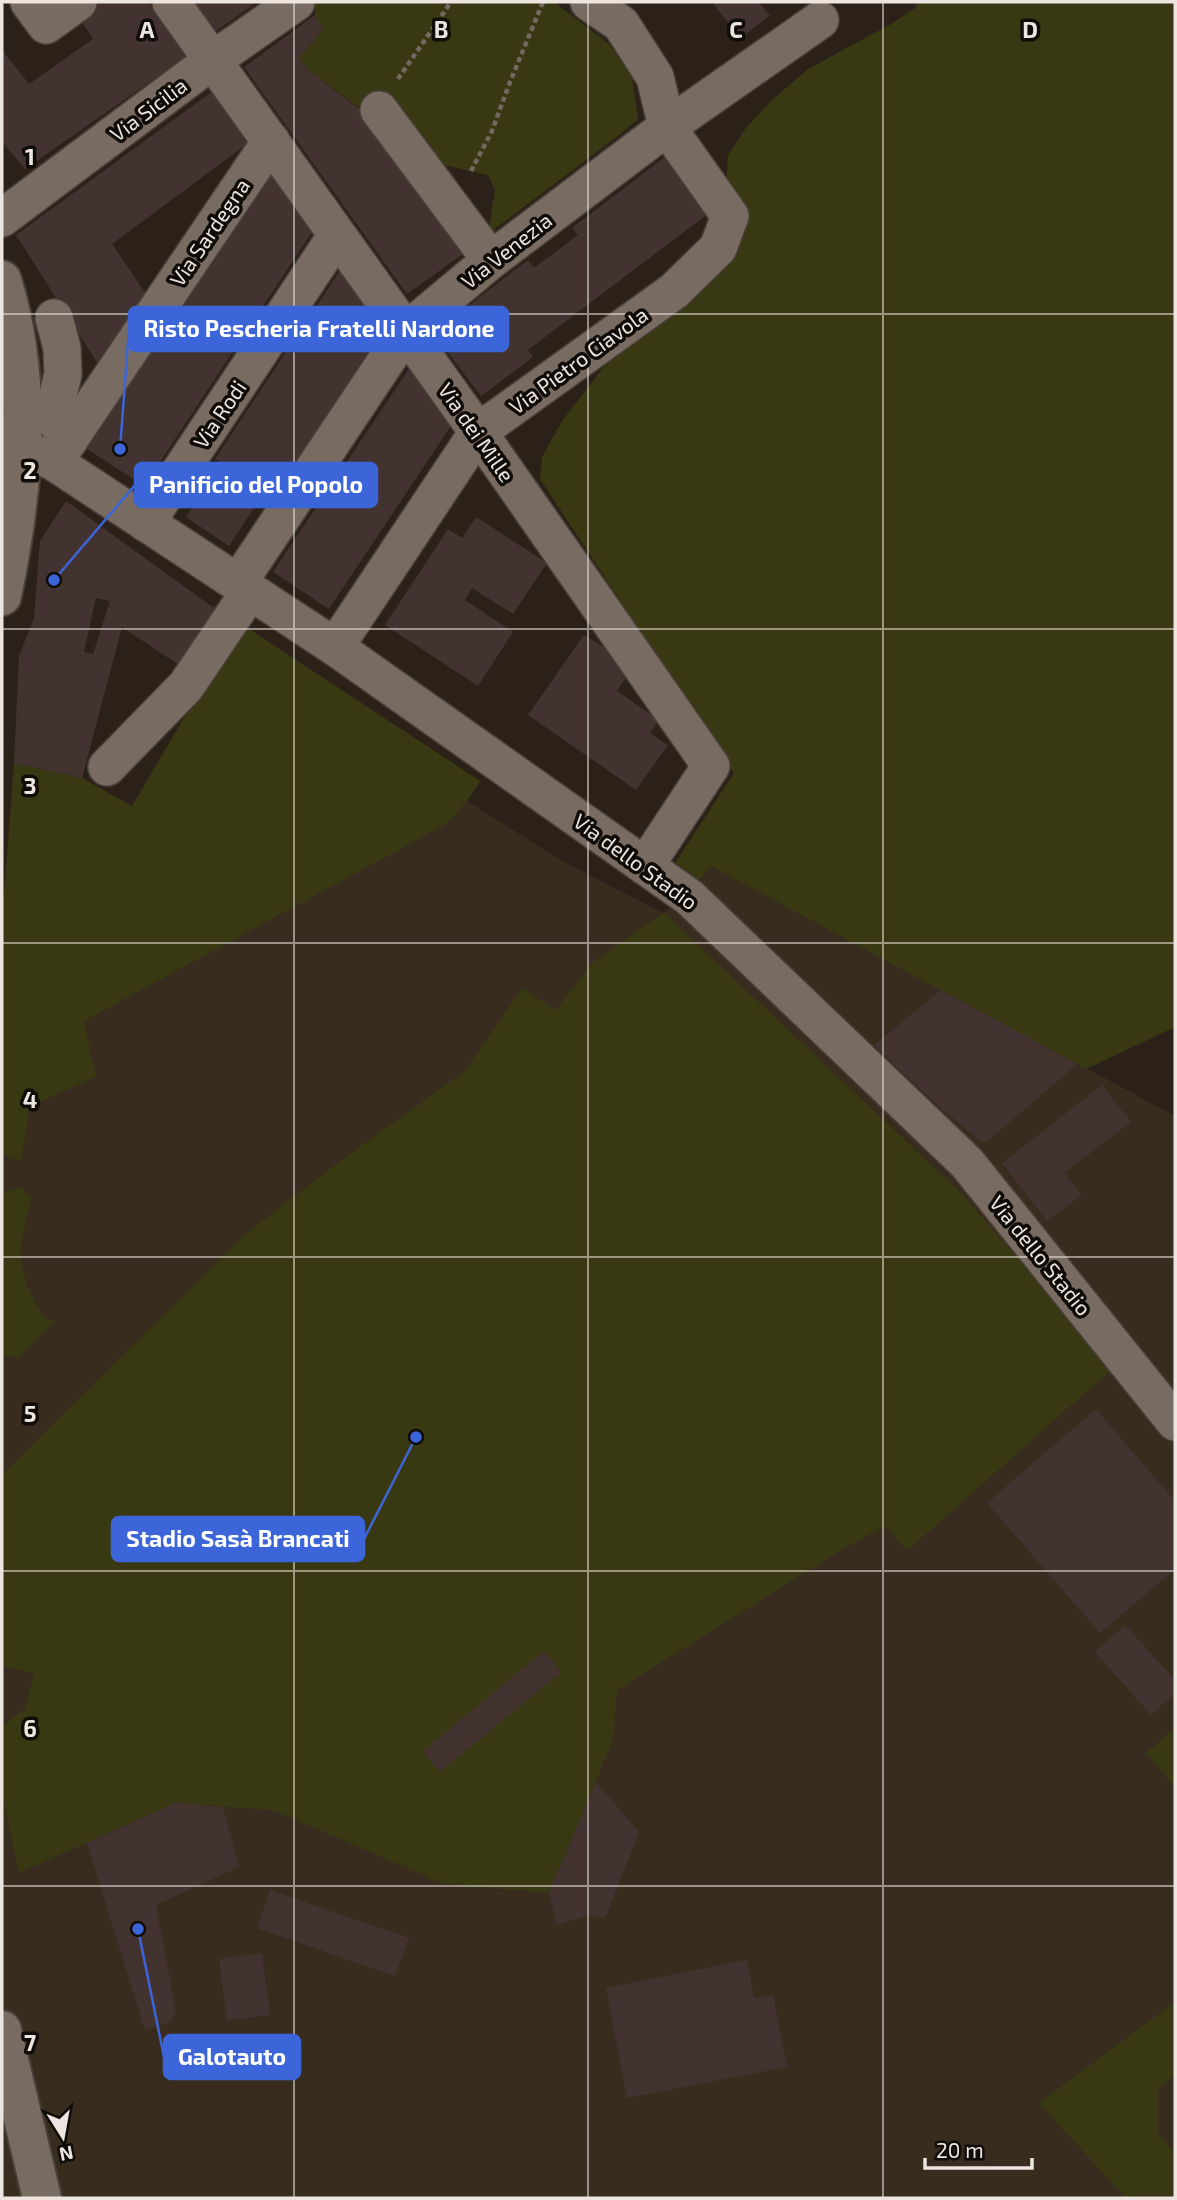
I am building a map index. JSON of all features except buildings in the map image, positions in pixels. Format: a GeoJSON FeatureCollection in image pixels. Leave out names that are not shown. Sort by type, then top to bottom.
{"type":"FeatureCollection","features":[{"type":"Feature","properties":{"kind":"street"},"geometry":{"type":"LineString","coordinates":[[29,2],[46,25],[78,2]]}},
{"type":"Feature","properties":{"kind":"street","name":"Via dei Mille"},"geometry":{"type":"LineString","coordinates":[[171,2],[478,432],[711,766],[645,866]]}},
{"type":"Feature","properties":{"kind":"street","name":"Via Sicilia"},"geometry":{"type":"LineString","coordinates":[[2,218],[294,2]]}},
{"type":"Feature","properties":{"kind":"street"},"geometry":{"type":"LineString","coordinates":[[589,2],[621,24],[655,77],[667,127]]}},
{"type":"Feature","properties":{"kind":"street","name":"Via Venezia"},"geometry":{"type":"LineString","coordinates":[[107,767],[186,686],[244,587],[406,331],[491,260],[667,127],[820,20]]}},
{"type":"Feature","properties":{"kind":"street"},"geometry":{"type":"LineString","coordinates":[[379,110],[491,260]]}},
{"type":"Feature","properties":{"kind":"street","name":"Via Pietro Ciavola"},"geometry":{"type":"LineString","coordinates":[[335,646],[478,432],[674,291],[718,248],[730,216],[667,127]]}},
{"type":"Feature","properties":{"kind":"street","name":"Via Sardegna"},"geometry":{"type":"LineString","coordinates":[[37,446],[271,141]]}},
{"type":"Feature","properties":{"kind":"street","name":"Via Rodi"},"geometry":{"type":"LineString","coordinates":[[146,523],[337,235]]}},
{"type":"Feature","properties":{"kind":"street"},"geometry":{"type":"LineString","coordinates":[[2,280],[18,344],[37,446]]}},
{"type":"Feature","properties":{"kind":"street"},"geometry":{"type":"LineString","coordinates":[[2,596],[37,446],[56,422],[63,374],[62,348],[54,318]]}},
{"type":"Feature","properties":{"kind":"street","name":"Via dello Stadio"},"geometry":{"type":"LineString","coordinates":[[37,446],[146,523],[335,646],[689,897],[967,1163],[1175,1422]]}},
{"type":"Feature","properties":{"kind":"street"},"geometry":{"type":"LineString","coordinates":[[2,2029],[42,2198]]}},
{"type":"Feature","properties":{"kind":"path"},"geometry":{"type":"LineString","coordinates":[[379,110],[410,59],[451,2]]}},
{"type":"Feature","properties":{"kind":"path"},"geometry":{"type":"LineString","coordinates":[[444,196],[471,172],[492,131],[543,2]]}},
{"type":"Feature","properties":{"kind":"shaded area"},"geometry":{"type":"Polygon","coordinates":[[[315,2],[554,2],[609,44],[632,76],[638,119],[488,234],[495,190],[488,175],[439,164],[400,107],[368,95],[358,107],[307,69],[299,58],[322,29],[315,15],[315,2]]]}},
{"type":"Feature","properties":{"kind":"shaded area"},"geometry":{"type":"Polygon","coordinates":[[[918,2],[1175,2],[1175,1027],[1086,1069],[711,866],[699,880],[675,863],[734,773],[540,479],[542,457],[562,421],[606,364],[706,284],[726,189],[728,155],[746,128],[771,101],[808,69],[893,23],[915,8],[918,2]]]}},
{"type":"Feature","properties":{"kind":"shaded area"},"geometry":{"type":"Polygon","coordinates":[[[240,623],[480,781],[467,801],[569,865],[664,913],[699,880],[710,865],[1175,1116],[1175,2198],[2,2198],[2,920],[6,874],[82,778],[132,806],[240,623]]]}},
{"type":"Feature","properties":{"kind":"shaded area"},"geometry":{"type":"Polygon","coordinates":[[[240,623],[480,781],[467,801],[446,824],[84,1021],[96,1077],[30,1106],[21,1161],[2,1154],[2,920],[14,763],[82,778],[132,806],[240,623]]]}},
{"type":"Feature","properties":{"kind":"shaded area"},"geometry":{"type":"Polygon","coordinates":[[[664,913],[960,1192],[1113,1368],[907,1551],[885,1526],[841,1550],[617,1690],[613,1740],[549,1893],[444,1884],[273,1810],[175,1803],[19,1873],[2,1793],[2,1726],[25,1709],[34,1673],[2,1666],[2,1475],[243,1236],[466,1070],[522,988],[556,1010],[593,962],[664,913]]]}},
{"type":"Feature","properties":{"kind":"shaded area"},"geometry":{"type":"Polygon","coordinates":[[[20,1187],[31,1197],[21,1246],[24,1275],[35,1303],[46,1319],[56,1320],[19,1357],[2,1356],[2,1193],[20,1187]]]}},
{"type":"Feature","properties":{"kind":"shaded area"},"geometry":{"type":"Polygon","coordinates":[[[1175,1728],[1175,1787],[1146,1753],[1175,1728]]]}},
{"type":"Feature","properties":{"kind":"shaded area"},"geometry":{"type":"Polygon","coordinates":[[[1175,2002],[1175,2074],[1158,2089],[1158,2134],[1175,2154],[1175,2198],[1126,2198],[1039,2103],[1175,2002]]]}},
{"type":"Feature","properties":{"kind":"place","name":"Risto Pescheria Fratelli Nardone"},"geometry":{"type":"Point","coordinates":[120,449]}},
{"type":"Feature","properties":{"kind":"place","name":"Panificio del Popolo"},"geometry":{"type":"Point","coordinates":[54,580]}},
{"type":"Feature","properties":{"kind":"place","name":"Stadio Sasà Brancati"},"geometry":{"type":"Point","coordinates":[416,1437]}},
{"type":"Feature","properties":{"kind":"place","name":"Galotauto"},"geometry":{"type":"Point","coordinates":[138,1929]}}]}
